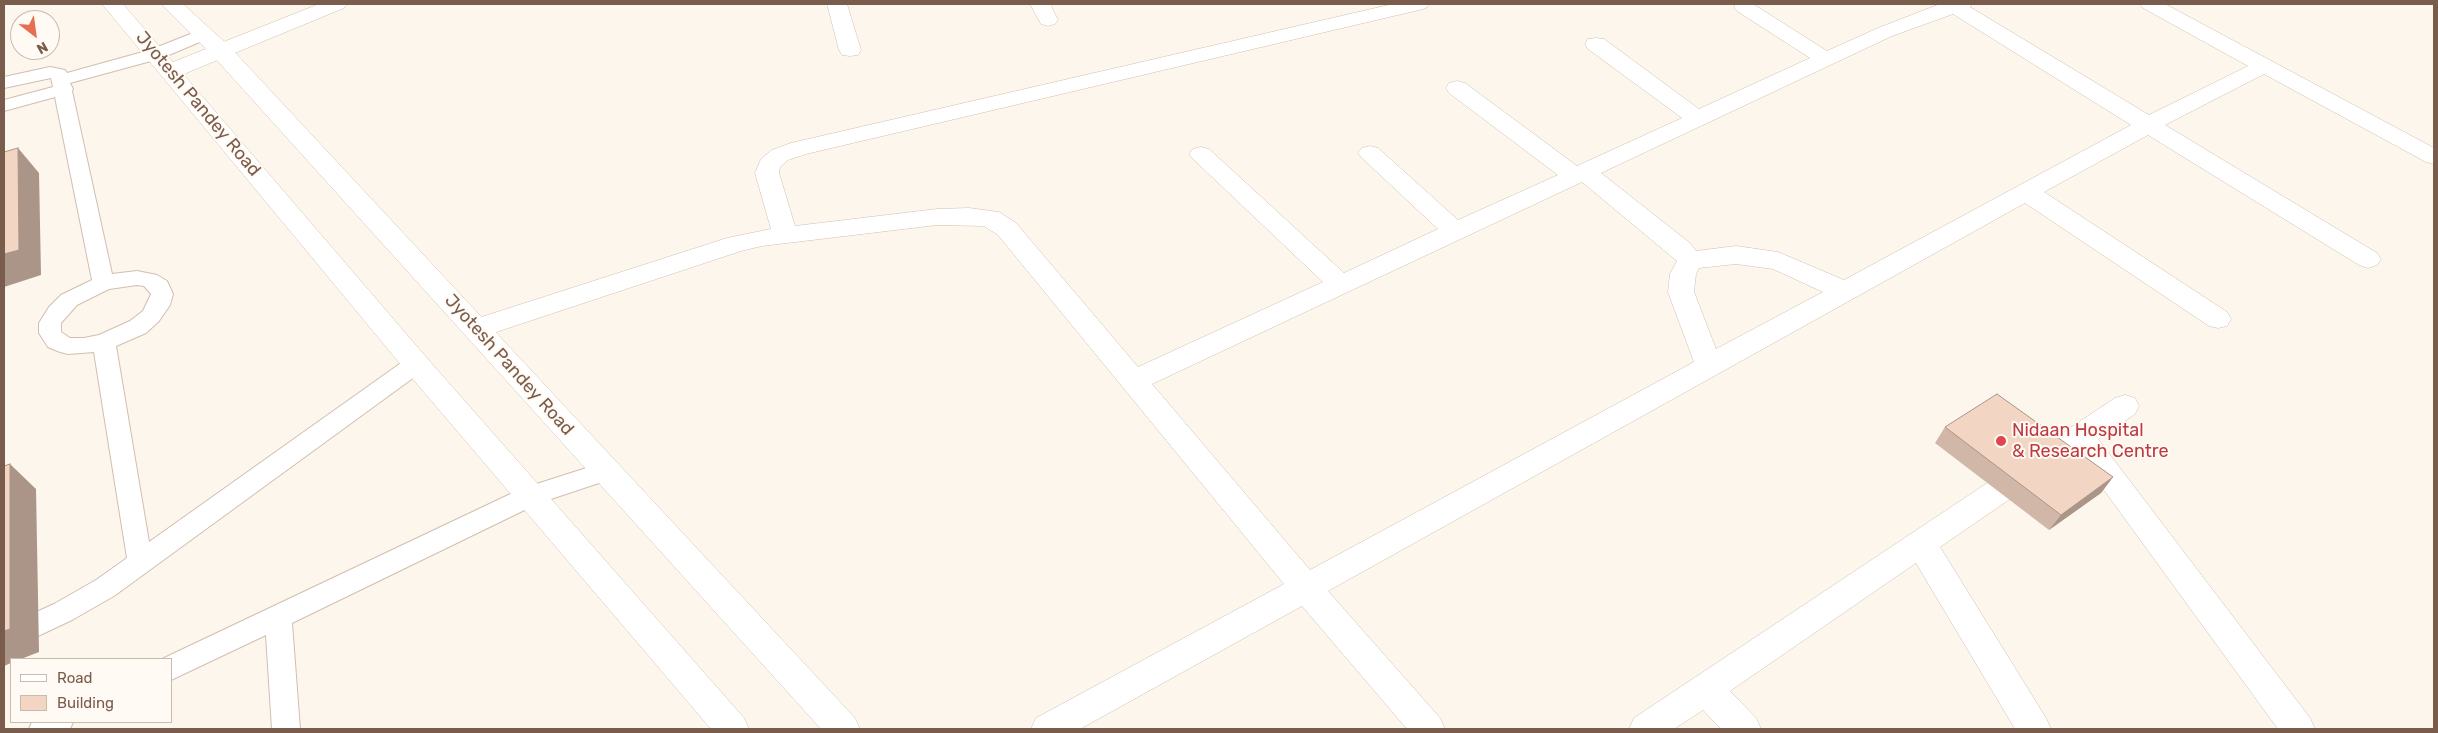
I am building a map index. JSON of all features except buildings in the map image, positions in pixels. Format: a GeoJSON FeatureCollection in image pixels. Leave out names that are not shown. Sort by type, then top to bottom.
{"type":"FeatureCollection","features":[{"type":"Feature","properties":{"kind":"street","name":"Jyotesh Pandey Road"},"geometry":{"type":"LineString","coordinates":[[112,4],[164,62],[416,364],[732,729]]}},
{"type":"Feature","properties":{"kind":"street","name":"Jyotesh Pandey Road"},"geometry":{"type":"LineString","coordinates":[[171,4],[212,42],[843,729]]}},
{"type":"Feature","properties":{"kind":"street"},"geometry":{"type":"LineString","coordinates":[[164,62],[212,42],[298,13],[337,4]]}},
{"type":"Feature","properties":{"kind":"street"},"geometry":{"type":"LineString","coordinates":[[837,4],[850,50]]}},
{"type":"Feature","properties":{"kind":"street"},"geometry":{"type":"LineString","coordinates":[[784,234],[766,173],[769,164],[780,155],[799,148],[1419,4]]}},
{"type":"Feature","properties":{"kind":"street"},"geometry":{"type":"LineString","coordinates":[[2150,4],[2434,157]]}},
{"type":"Feature","properties":{"kind":"street"},"geometry":{"type":"LineString","coordinates":[[1134,381],[1885,32],[1955,5],[2368,259]]}},
{"type":"Feature","properties":{"kind":"street"},"geometry":{"type":"LineString","coordinates":[[1744,8],[1826,60]]}},
{"type":"Feature","properties":{"kind":"street"},"geometry":{"type":"LineString","coordinates":[[1596,44],[1698,119]]}},
{"type":"Feature","properties":{"kind":"street"},"geometry":{"type":"LineString","coordinates":[[1048,729],[2148,125],[2264,66]]}},
{"type":"Feature","properties":{"kind":"street"},"geometry":{"type":"LineString","coordinates":[[1457,88],[1681,249],[1690,260]]}},
{"type":"Feature","properties":{"kind":"street"},"geometry":{"type":"LineString","coordinates":[[1370,153],[1456,232]]}},
{"type":"Feature","properties":{"kind":"street"},"geometry":{"type":"LineString","coordinates":[[1201,154],[1342,285]]}},
{"type":"Feature","properties":{"kind":"street"},"geometry":{"type":"LineString","coordinates":[[2026,192],[2218,319]]}},
{"type":"Feature","properties":{"kind":"street"},"geometry":{"type":"LineString","coordinates":[[475,329],[736,244],[784,234],[937,217],[969,216],[990,218],[1007,229],[1306,588],[1428,729]]}},
{"type":"Feature","properties":{"kind":"street"},"geometry":{"type":"LineString","coordinates":[[1690,260],[1736,255],[1778,260],[1845,292]]}},
{"type":"Feature","properties":{"kind":"street"},"geometry":{"type":"LineString","coordinates":[[1690,260],[1683,274],[1682,292],[1709,366]]}},
{"type":"Feature","properties":{"kind":"street"},"geometry":{"type":"LineString","coordinates":[[1646,729],[2125,406]]}},
{"type":"Feature","properties":{"kind":"street"},"geometry":{"type":"LineString","coordinates":[[2080,436],[2298,729]]}},
{"type":"Feature","properties":{"kind":"street"},"geometry":{"type":"LineString","coordinates":[[1921,544],[2034,729]]}},
{"type":"Feature","properties":{"kind":"street"},"geometry":{"type":"LineString","coordinates":[[1706,689],[1744,729]]}},
{"type":"Feature","properties":{"kind":"lane"},"geometry":{"type":"LineString","coordinates":[[4,106],[63,85],[164,62]]}},
{"type":"Feature","properties":{"kind":"lane"},"geometry":{"type":"LineString","coordinates":[[4,83],[50,72],[59,74],[63,85],[103,283]]}},
{"type":"Feature","properties":{"kind":"lane"},"geometry":{"type":"LineString","coordinates":[[121,278],[150,280],[159,286],[162,294],[159,305],[145,321],[121,336],[104,342],[84,346],[68,346],[56,341],[50,333],[50,323],[57,312],[69,300],[103,283],[121,278]]}},
{"type":"Feature","properties":{"kind":"lane"},"geometry":{"type":"LineString","coordinates":[[104,342],[140,564]]}},
{"type":"Feature","properties":{"kind":"lane"},"geometry":{"type":"LineString","coordinates":[[4,640],[63,612],[140,564],[416,364]]}},
{"type":"Feature","properties":{"kind":"lane"},"geometry":{"type":"LineString","coordinates":[[172,668],[530,496],[605,471]]}},
{"type":"Feature","properties":{"kind":"lane"},"geometry":{"type":"LineString","coordinates":[[278,617],[286,729]]}},
{"type":"Feature","properties":{"kind":"lane"},"geometry":{"type":"LineString","coordinates":[[43,729],[57,723]]}},
{"type":"Feature","properties":{"kind":"place","name":"Nidaan Hospital & Research Centre"},"geometry":{"type":"Point","coordinates":[2001,441]}}]}
